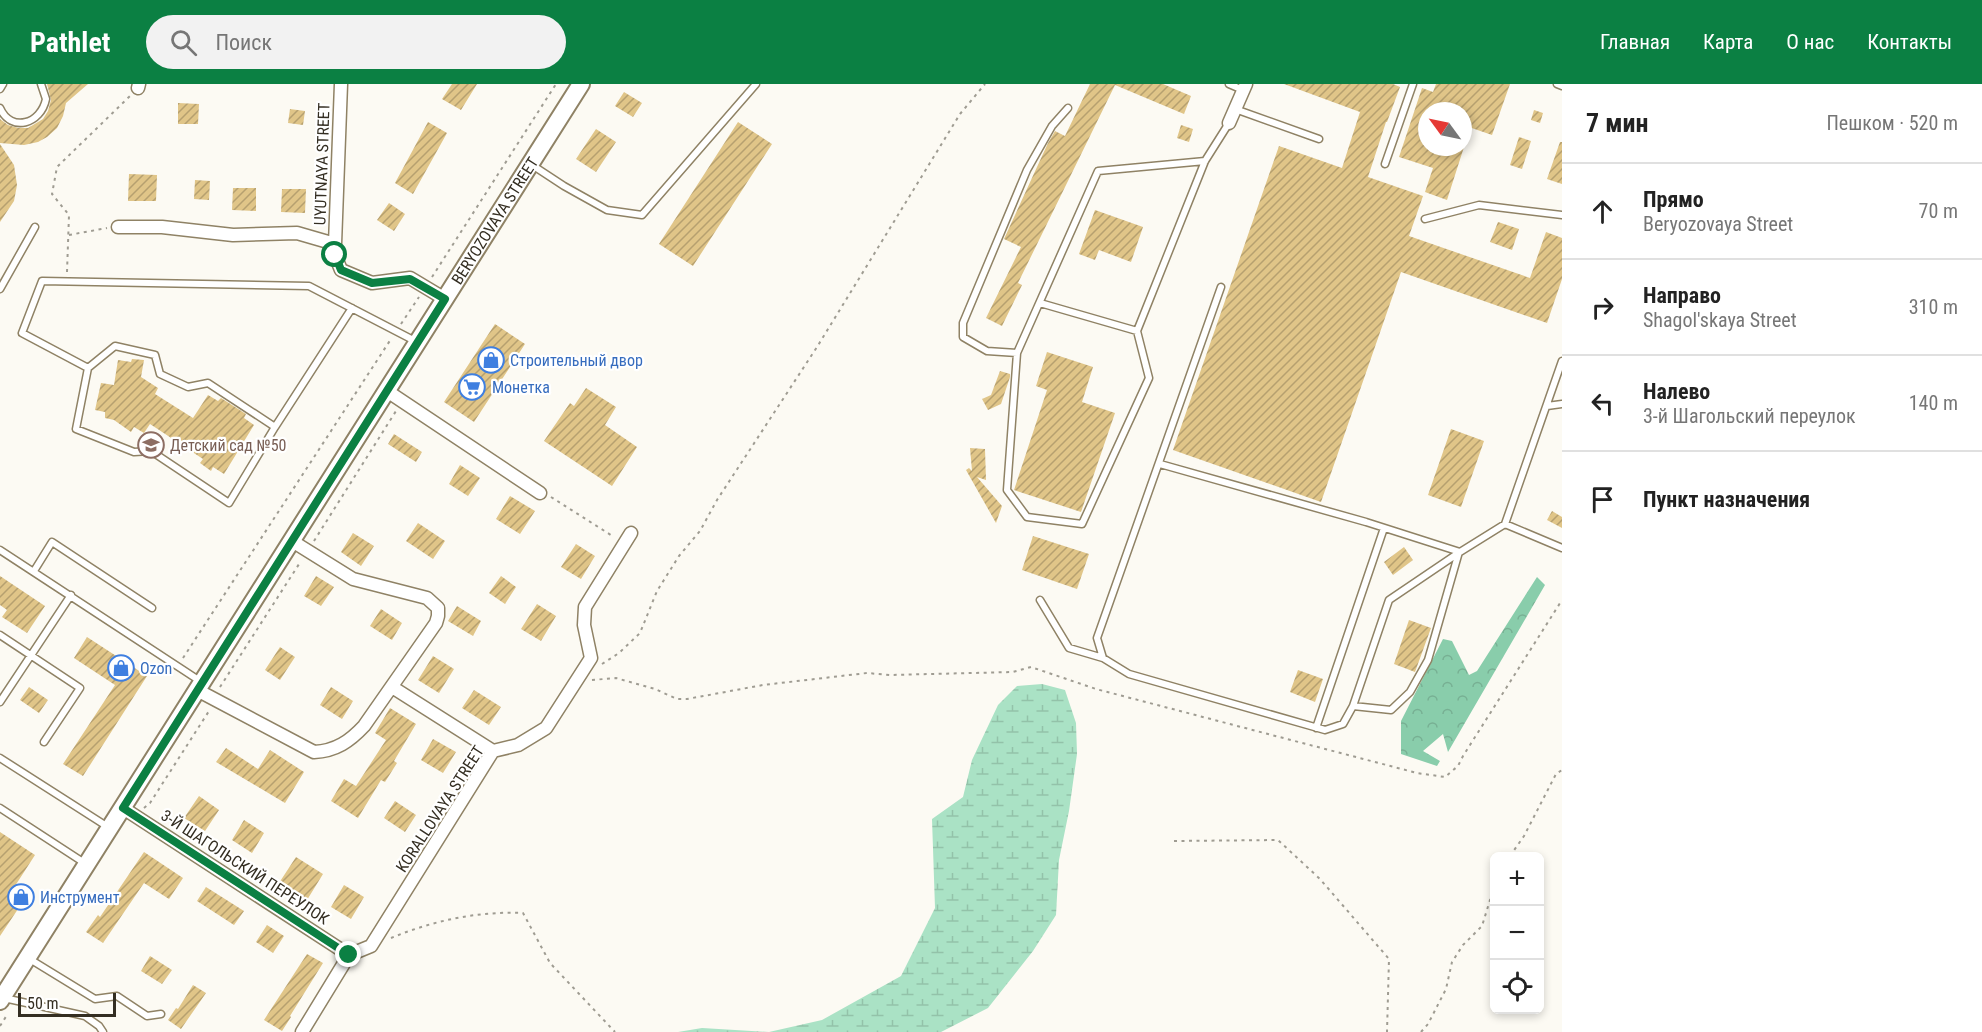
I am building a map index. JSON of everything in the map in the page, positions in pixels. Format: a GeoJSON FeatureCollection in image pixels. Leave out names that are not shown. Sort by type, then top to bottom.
{"type":"FeatureCollection","features":[{"type":"Feature","properties":{"kind":"main road","name":"BERYOZOVAYA STREET"},"geometry":{"type":"LineString","coordinates":[[445,299],[581,84]]}},
{"type":"Feature","properties":{"kind":"main road"},"geometry":{"type":"LineString","coordinates":[[5,996],[110,828],[128,812],[200,686],[445,299]]}},
{"type":"Feature","properties":{"kind":"street","name":"UYUTNAYA STREET"},"geometry":{"type":"LineString","coordinates":[[335,244],[341,84]]}},
{"type":"Feature","properties":{"kind":"street"},"geometry":{"type":"LineString","coordinates":[[1229,123],[1245,87]]}},
{"type":"Feature","properties":{"kind":"street"},"geometry":{"type":"LineString","coordinates":[[118,227],[162,227],[233,236],[297,233],[335,244]]}},
{"type":"Feature","properties":{"kind":"street","name":"BERYOZOVAYA STREET"},"geometry":{"type":"LineString","coordinates":[[335,244],[335,255],[341,270],[372,283],[410,279],[445,299]]}},
{"type":"Feature","properties":{"kind":"street"},"geometry":{"type":"LineString","coordinates":[[387,391],[540,494]]}},
{"type":"Feature","properties":{"kind":"street","name":"KORALLOVAYA STREET"},"geometry":{"type":"LineString","coordinates":[[371,946],[493,752],[518,745],[546,728],[577,681],[591,658],[584,625],[585,607],[628,539]]}},
{"type":"Feature","properties":{"kind":"street"},"geometry":{"type":"LineString","coordinates":[[200,686],[215,701],[315,752],[326,752],[339,747],[358,732],[436,623],[438,608],[427,598],[353,579],[292,541]]}},
{"type":"Feature","properties":{"kind":"street"},"geometry":{"type":"LineString","coordinates":[[392,687],[493,752]]}},
{"type":"Feature","properties":{"kind":"street","name":"3-Й ШАГОЛЬСКИЙ ПЕРЕУЛОК"},"geometry":{"type":"LineString","coordinates":[[128,812],[349,955]]}},
{"type":"Feature","properties":{"kind":"street"},"geometry":{"type":"LineString","coordinates":[[302,1032],[349,955],[371,946]]}},
{"type":"Feature","properties":{"kind":"lane"},"geometry":{"type":"LineString","coordinates":[[0,88],[3,84]]}},
{"type":"Feature","properties":{"kind":"lane"},"geometry":{"type":"LineString","coordinates":[[0,108],[8,118],[15,122],[34,120],[44,107],[45,93],[40,84]]}},
{"type":"Feature","properties":{"kind":"lane"},"geometry":{"type":"LineString","coordinates":[[531,164],[607,210],[642,215],[756,84]]}},
{"type":"Feature","properties":{"kind":"lane"},"geometry":{"type":"LineString","coordinates":[[1229,84],[1245,87]]}},
{"type":"Feature","properties":{"kind":"lane"},"geometry":{"type":"LineString","coordinates":[[1385,164],[1413,84]]}},
{"type":"Feature","properties":{"kind":"lane"},"geometry":{"type":"LineString","coordinates":[[1557,84],[1562,86]]}},
{"type":"Feature","properties":{"kind":"lane"},"geometry":{"type":"LineString","coordinates":[[1017,353],[987,351],[963,337],[963,323],[1027,170],[1052,126],[1068,108]]}},
{"type":"Feature","properties":{"kind":"lane"},"geometry":{"type":"LineString","coordinates":[[1235,109],[1319,139]]}},
{"type":"Feature","properties":{"kind":"lane"},"geometry":{"type":"LineString","coordinates":[[1205,161],[1098,171],[1017,353],[1007,490],[1027,517],[1082,524],[1149,378],[1137,331],[1205,161],[1229,123]]}},
{"type":"Feature","properties":{"kind":"lane"},"geometry":{"type":"LineString","coordinates":[[1425,219],[1479,205],[1562,215]]}},
{"type":"Feature","properties":{"kind":"lane"},"geometry":{"type":"LineString","coordinates":[[0,289],[35,226]]}},
{"type":"Feature","properties":{"kind":"lane"},"geometry":{"type":"LineString","coordinates":[[88,368],[22,333],[42,281],[309,286],[418,342]]}},
{"type":"Feature","properties":{"kind":"lane"},"geometry":{"type":"LineString","coordinates":[[1103,658],[1097,638],[1221,287]]}},
{"type":"Feature","properties":{"kind":"lane"},"geometry":{"type":"LineString","coordinates":[[1040,303],[1137,331]]}},
{"type":"Feature","properties":{"kind":"lane"},"geometry":{"type":"LineString","coordinates":[[275,427],[208,383],[188,387],[160,374],[155,355],[115,346],[88,368],[76,429],[134,452],[151,452],[229,503],[275,427],[352,309]]}},
{"type":"Feature","properties":{"kind":"lane"},"geometry":{"type":"LineString","coordinates":[[1040,600],[1069,648],[1103,658],[1129,674],[1325,730],[1343,724],[1353,706],[1389,600],[1505,524],[1562,361]]}},
{"type":"Feature","properties":{"kind":"lane"},"geometry":{"type":"LineString","coordinates":[[1547,406],[1562,404]]}},
{"type":"Feature","properties":{"kind":"lane"},"geometry":{"type":"LineString","coordinates":[[1160,464],[1460,552]]}},
{"type":"Feature","properties":{"kind":"lane"},"geometry":{"type":"LineString","coordinates":[[1505,524],[1562,548]]}},
{"type":"Feature","properties":{"kind":"lane"},"geometry":{"type":"LineString","coordinates":[[1317,728],[1384,528]]}},
{"type":"Feature","properties":{"kind":"lane"},"geometry":{"type":"LineString","coordinates":[[34,571],[52,542],[152,608]]}},
{"type":"Feature","properties":{"kind":"lane"},"geometry":{"type":"LineString","coordinates":[[0,550],[178,666],[200,686]]}},
{"type":"Feature","properties":{"kind":"lane"},"geometry":{"type":"LineString","coordinates":[[1353,706],[1391,710],[1410,692],[1428,660],[1460,552]]}},
{"type":"Feature","properties":{"kind":"lane"},"geometry":{"type":"LineString","coordinates":[[0,702],[71,595]]}},
{"type":"Feature","properties":{"kind":"lane"},"geometry":{"type":"LineString","coordinates":[[0,635],[80,688],[44,742]]}},
{"type":"Feature","properties":{"kind":"lane"},"geometry":{"type":"LineString","coordinates":[[0,758],[110,828]]}},
{"type":"Feature","properties":{"kind":"lane"},"geometry":{"type":"LineString","coordinates":[[0,808],[87,864]]}},
{"type":"Feature","properties":{"kind":"lane"},"geometry":{"type":"LineString","coordinates":[[28,957],[95,999],[117,996],[147,1016],[161,1014]]}},
{"type":"Feature","properties":{"kind":"lane"},"geometry":{"type":"LineString","coordinates":[[5,996],[85,1016],[99,1026],[103,1032]]}},
{"type":"Feature","properties":{"kind":"path"},"geometry":{"type":"LineString","coordinates":[[178,666],[556,84]]}},
{"type":"Feature","properties":{"kind":"path"},"geometry":{"type":"LineString","coordinates":[[601,665],[619,653],[640,633],[662,582],[679,556],[700,531],[717,500],[817,347],[960,114],[985,84]]}},
{"type":"Feature","properties":{"kind":"path"},"geometry":{"type":"LineString","coordinates":[[67,281],[69,215],[52,194],[57,167],[139,86]]}},
{"type":"Feature","properties":{"kind":"path"},"geometry":{"type":"LineString","coordinates":[[69,235],[118,227]]}},
{"type":"Feature","properties":{"kind":"path"},"geometry":{"type":"LineString","coordinates":[[128,812],[150,803],[215,701],[220,685],[402,401]]}},
{"type":"Feature","properties":{"kind":"path"},"geometry":{"type":"LineString","coordinates":[[540,494],[553,497],[628,539]]}},
{"type":"Feature","properties":{"kind":"path"},"geometry":{"type":"LineString","coordinates":[[577,681],[616,678],[655,689],[677,699],[687,699],[764,685],[867,673],[890,675],[1013,672],[1031,667],[1096,689],[1406,770],[1445,777],[1458,766],[1562,600]]}},
{"type":"Feature","properties":{"kind":"path"},"geometry":{"type":"LineString","coordinates":[[1513,852],[1524,836],[1556,774],[1562,770]]}},
{"type":"Feature","properties":{"kind":"path"},"geometry":{"type":"LineString","coordinates":[[1174,841],[1278,840],[1320,879],[1389,958],[1387,1032]]}},
{"type":"Feature","properties":{"kind":"path"},"geometry":{"type":"LineString","coordinates":[[1421,1032],[1428,1024],[1446,989],[1452,962],[1463,945],[1482,926],[1490,899]]}},
{"type":"Feature","properties":{"kind":"path"},"geometry":{"type":"LineString","coordinates":[[371,946],[420,926],[493,912],[523,913],[550,963],[615,1032]]}},
{"type":"Feature","properties":{"kind":"path"},"geometry":{"type":"LineString","coordinates":[[0,1026],[5,996]]}},
{"type":"Feature","properties":{"kind":"green space"},"geometry":{"type":"Polygon","coordinates":[[[1537,577],[1545,585],[1448,752],[1443,734],[1423,751],[1440,761],[1437,766],[1401,754],[1401,721],[1443,639],[1452,641],[1469,675],[1477,671],[1537,577]]]}},
{"type":"Feature","properties":{"kind":"green space"},"geometry":{"type":"Polygon","coordinates":[[[1042,684],[1065,690],[1076,723],[1077,754],[1059,860],[1056,915],[1033,951],[988,1008],[941,1032],[769,1032],[822,1020],[901,976],[935,908],[932,819],[963,797],[972,760],[998,705],[1017,686],[1042,684]]]}},
{"type":"Feature","properties":{"kind":"green space"},"geometry":{"type":"Polygon","coordinates":[[[702,1028],[769,1032],[678,1032],[702,1028]]]}},
{"type":"Feature","properties":{"kind":"building"},"geometry":{"type":"Polygon","coordinates":[[[47,84],[88,84],[66,103],[57,128],[47,137],[24,145],[0,143],[0,119],[8,125],[28,128],[43,119],[51,100],[47,84]]]}},
{"type":"Feature","properties":{"kind":"building"},"geometry":{"type":"Polygon","coordinates":[[[452,84],[477,84],[461,110],[442,99],[452,84]]]}},
{"type":"Feature","properties":{"kind":"building"},"geometry":{"type":"Polygon","coordinates":[[[1090,84],[1163,84],[1191,96],[1184,114],[1115,85],[1018,283],[1022,285],[1002,326],[986,318],[1021,247],[1004,239],[1048,143],[1055,131],[1065,136],[1090,84]]]}},
{"type":"Feature","properties":{"kind":"building"},"geometry":{"type":"Polygon","coordinates":[[[1284,84],[1393,84],[1400,87],[1368,177],[1423,196],[1409,236],[1530,278],[1546,232],[1562,238],[1562,279],[1547,323],[1401,272],[1321,502],[1173,450],[1279,146],[1342,168],[1360,112],[1284,84]]]}},
{"type":"Feature","properties":{"kind":"building"},"geometry":{"type":"Polygon","coordinates":[[[1436,84],[1510,84],[1492,135],[1472,128],[1472,102],[1418,102],[1418,156],[1461,156],[1447,200],[1425,192],[1433,168],[1399,157],[1422,88],[1433,92],[1436,84]]]}},
{"type":"Feature","properties":{"kind":"building"},"geometry":{"type":"Polygon","coordinates":[[[624,92],[642,103],[633,117],[615,106],[624,92]]]}},
{"type":"Feature","properties":{"kind":"building"},"geometry":{"type":"Polygon","coordinates":[[[178,103],[199,104],[198,124],[178,124],[178,103]]]}},
{"type":"Feature","properties":{"kind":"building"},"geometry":{"type":"Polygon","coordinates":[[[290,109],[305,111],[303,125],[288,123],[290,109]]]}},
{"type":"Feature","properties":{"kind":"building"},"geometry":{"type":"Polygon","coordinates":[[[1534,110],[1543,113],[1540,123],[1531,120],[1534,110]]]}},
{"type":"Feature","properties":{"kind":"building"},"geometry":{"type":"Polygon","coordinates":[[[428,122],[447,133],[413,194],[395,183],[428,122]]]}},
{"type":"Feature","properties":{"kind":"building"},"geometry":{"type":"Polygon","coordinates":[[[738,122],[772,144],[693,266],[659,244],[738,122]]]}},
{"type":"Feature","properties":{"kind":"building"},"geometry":{"type":"Polygon","coordinates":[[[1181,125],[1193,129],[1189,142],[1177,138],[1181,125]]]}},
{"type":"Feature","properties":{"kind":"building"},"geometry":{"type":"Polygon","coordinates":[[[596,129],[616,142],[596,172],[576,159],[596,129]]]}},
{"type":"Feature","properties":{"kind":"building"},"geometry":{"type":"Polygon","coordinates":[[[1519,137],[1531,141],[1522,169],[1510,165],[1519,137]]]}},
{"type":"Feature","properties":{"kind":"building"},"geometry":{"type":"Polygon","coordinates":[[[1560,142],[1562,142],[1562,184],[1547,179],[1560,142]]]}},
{"type":"Feature","properties":{"kind":"building"},"geometry":{"type":"Polygon","coordinates":[[[0,144],[14,165],[17,185],[14,201],[0,222],[0,144]]]}},
{"type":"Feature","properties":{"kind":"building"},"geometry":{"type":"Polygon","coordinates":[[[129,174],[157,175],[156,201],[128,201],[129,174]]]}},
{"type":"Feature","properties":{"kind":"building"},"geometry":{"type":"Polygon","coordinates":[[[195,180],[210,181],[209,200],[194,199],[195,180]]]}},
{"type":"Feature","properties":{"kind":"building"},"geometry":{"type":"Polygon","coordinates":[[[233,188],[256,188],[256,211],[232,210],[233,188]]]}},
{"type":"Feature","properties":{"kind":"building"},"geometry":{"type":"Polygon","coordinates":[[[282,189],[306,189],[305,213],[281,212],[282,189]]]}},
{"type":"Feature","properties":{"kind":"building"},"geometry":{"type":"Polygon","coordinates":[[[389,203],[405,214],[394,231],[377,220],[389,203]]]}},
{"type":"Feature","properties":{"kind":"building"},"geometry":{"type":"Polygon","coordinates":[[[1095,210],[1143,227],[1131,262],[1099,250],[1095,260],[1079,254],[1095,210]]]}},
{"type":"Feature","properties":{"kind":"building"},"geometry":{"type":"Polygon","coordinates":[[[1498,222],[1519,229],[1512,250],[1490,242],[1498,222]]]}},
{"type":"Feature","properties":{"kind":"building"},"geometry":{"type":"Polygon","coordinates":[[[495,324],[525,344],[474,422],[444,402],[495,324]]]}},
{"type":"Feature","properties":{"kind":"building"},"geometry":{"type":"Polygon","coordinates":[[[1047,352],[1093,367],[1082,402],[1115,413],[1081,512],[1014,490],[1047,390],[1036,386],[1047,352]]]}},
{"type":"Feature","properties":{"kind":"building"},"geometry":{"type":"Polygon","coordinates":[[[132,359],[144,360],[141,377],[158,388],[155,394],[193,418],[208,395],[218,401],[221,398],[246,414],[244,418],[254,425],[224,474],[213,467],[211,471],[200,463],[203,459],[150,424],[144,433],[134,427],[131,432],[114,420],[105,418],[105,412],[95,410],[101,383],[114,385],[118,360],[131,362],[132,359]]]}},
{"type":"Feature","properties":{"kind":"building"},"geometry":{"type":"Polygon","coordinates":[[[1000,371],[1010,374],[1010,377],[1001,404],[988,410],[982,399],[991,395],[1000,371]]]}},
{"type":"Feature","properties":{"kind":"building"},"geometry":{"type":"Polygon","coordinates":[[[586,388],[616,407],[605,425],[637,447],[612,486],[544,441],[570,403],[574,406],[586,388]]]}},
{"type":"Feature","properties":{"kind":"building"},"geometry":{"type":"Polygon","coordinates":[[[1451,429],[1484,441],[1461,507],[1428,495],[1451,429]]]}},
{"type":"Feature","properties":{"kind":"building"},"geometry":{"type":"Polygon","coordinates":[[[394,434],[422,452],[416,462],[388,444],[394,434]]]}},
{"type":"Feature","properties":{"kind":"building"},"geometry":{"type":"Polygon","coordinates":[[[970,448],[985,449],[986,480],[977,477],[1002,506],[996,523],[966,470],[969,468],[972,471],[970,448]]]}},
{"type":"Feature","properties":{"kind":"building"},"geometry":{"type":"Polygon","coordinates":[[[460,465],[480,478],[468,496],[449,484],[460,465]]]}},
{"type":"Feature","properties":{"kind":"building"},"geometry":{"type":"Polygon","coordinates":[[[510,496],[535,511],[520,534],[496,519],[510,496]]]}},
{"type":"Feature","properties":{"kind":"building"},"geometry":{"type":"Polygon","coordinates":[[[1552,511],[1562,517],[1562,528],[1547,520],[1552,511]]]}},
{"type":"Feature","properties":{"kind":"building"},"geometry":{"type":"Polygon","coordinates":[[[418,523],[445,541],[433,559],[406,541],[418,523]]]}},
{"type":"Feature","properties":{"kind":"building"},"geometry":{"type":"Polygon","coordinates":[[[353,533],[374,546],[361,566],[341,552],[353,533]]]}},
{"type":"Feature","properties":{"kind":"building"},"geometry":{"type":"Polygon","coordinates":[[[1033,536],[1089,554],[1077,589],[1022,570],[1033,536]]]}},
{"type":"Feature","properties":{"kind":"building"},"geometry":{"type":"Polygon","coordinates":[[[576,544],[595,556],[581,579],[561,567],[576,544]]]}},
{"type":"Feature","properties":{"kind":"building"},"geometry":{"type":"Polygon","coordinates":[[[1404,547],[1413,560],[1393,575],[1384,562],[1404,547]]]}},
{"type":"Feature","properties":{"kind":"building"},"geometry":{"type":"Polygon","coordinates":[[[0,576],[45,606],[27,633],[2,617],[7,610],[0,605],[0,576]]]}},
{"type":"Feature","properties":{"kind":"building"},"geometry":{"type":"Polygon","coordinates":[[[316,576],[334,587],[321,606],[304,596],[316,576]]]}},
{"type":"Feature","properties":{"kind":"building"},"geometry":{"type":"Polygon","coordinates":[[[501,576],[516,587],[505,604],[489,593],[501,576]]]}},
{"type":"Feature","properties":{"kind":"building"},"geometry":{"type":"Polygon","coordinates":[[[537,604],[556,616],[541,641],[521,629],[537,604]]]}},
{"type":"Feature","properties":{"kind":"building"},"geometry":{"type":"Polygon","coordinates":[[[457,606],[481,621],[473,636],[448,621],[457,606]]]}},
{"type":"Feature","properties":{"kind":"building"},"geometry":{"type":"Polygon","coordinates":[[[381,609],[402,623],[392,640],[370,626],[381,609]]]}},
{"type":"Feature","properties":{"kind":"building"},"geometry":{"type":"Polygon","coordinates":[[[1409,620],[1431,628],[1415,672],[1394,664],[1409,620]]]}},
{"type":"Feature","properties":{"kind":"building"},"geometry":{"type":"Polygon","coordinates":[[[87,637],[147,676],[83,776],[63,764],[115,685],[74,658],[87,637]]]}},
{"type":"Feature","properties":{"kind":"building"},"geometry":{"type":"Polygon","coordinates":[[[280,647],[295,657],[280,680],[265,670],[280,647]]]}},
{"type":"Feature","properties":{"kind":"building"},"geometry":{"type":"Polygon","coordinates":[[[433,656],[454,669],[439,693],[418,680],[433,656]]]}},
{"type":"Feature","properties":{"kind":"building"},"geometry":{"type":"Polygon","coordinates":[[[1298,670],[1323,679],[1315,702],[1290,692],[1298,670]]]}},
{"type":"Feature","properties":{"kind":"building"},"geometry":{"type":"Polygon","coordinates":[[[29,687],[48,700],[39,713],[20,700],[29,687]]]}},
{"type":"Feature","properties":{"kind":"building"},"geometry":{"type":"Polygon","coordinates":[[[331,687],[353,701],[342,719],[320,705],[331,687]]]}},
{"type":"Feature","properties":{"kind":"building"},"geometry":{"type":"Polygon","coordinates":[[[474,690],[501,707],[489,725],[462,708],[474,690]]]}},
{"type":"Feature","properties":{"kind":"building"},"geometry":{"type":"Polygon","coordinates":[[[390,708],[416,724],[394,761],[397,763],[385,782],[381,780],[358,818],[331,801],[344,779],[356,786],[386,740],[375,733],[390,708]]]}},
{"type":"Feature","properties":{"kind":"building"},"geometry":{"type":"Polygon","coordinates":[[[433,739],[456,752],[443,773],[421,760],[433,739]]]}},
{"type":"Feature","properties":{"kind":"building"},"geometry":{"type":"Polygon","coordinates":[[[226,748],[258,769],[270,750],[304,772],[285,803],[216,762],[226,748]]]}},
{"type":"Feature","properties":{"kind":"building"},"geometry":{"type":"Polygon","coordinates":[[[199,796],[219,810],[205,831],[184,818],[199,796]]]}},
{"type":"Feature","properties":{"kind":"building"},"geometry":{"type":"Polygon","coordinates":[[[395,801],[416,815],[405,832],[384,818],[395,801]]]}},
{"type":"Feature","properties":{"kind":"building"},"geometry":{"type":"Polygon","coordinates":[[[244,820],[264,833],[252,853],[232,840],[244,820]]]}},
{"type":"Feature","properties":{"kind":"building"},"geometry":{"type":"Polygon","coordinates":[[[0,832],[35,855],[15,886],[28,894],[0,936],[0,832]]]}},
{"type":"Feature","properties":{"kind":"building"},"geometry":{"type":"Polygon","coordinates":[[[144,852],[183,878],[169,899],[144,883],[103,943],[86,932],[98,915],[100,917],[144,852]]]}},
{"type":"Feature","properties":{"kind":"building"},"geometry":{"type":"Polygon","coordinates":[[[296,857],[323,874],[307,900],[279,883],[296,857]]]}},
{"type":"Feature","properties":{"kind":"building"},"geometry":{"type":"Polygon","coordinates":[[[344,885],[364,897],[351,919],[331,907],[344,885]]]}},
{"type":"Feature","properties":{"kind":"building"},"geometry":{"type":"Polygon","coordinates":[[[206,887],[244,911],[234,925],[197,901],[206,887]]]}},
{"type":"Feature","properties":{"kind":"building"},"geometry":{"type":"Polygon","coordinates":[[[267,925],[284,936],[273,953],[256,942],[267,925]]]}},
{"type":"Feature","properties":{"kind":"building"},"geometry":{"type":"Polygon","coordinates":[[[307,954],[323,963],[282,1031],[264,1020],[307,954]]]}},
{"type":"Feature","properties":{"kind":"building"},"geometry":{"type":"Polygon","coordinates":[[[150,956],[172,970],[162,984],[141,971],[150,956]]]}},
{"type":"Feature","properties":{"kind":"building"},"geometry":{"type":"Polygon","coordinates":[[[193,985],[206,993],[181,1029],[168,1020],[193,985]]]}},
{"type":"Feature","properties":{"kind":"place","name":"Строительный двор"},"geometry":{"type":"Point","coordinates":[491,360]}},
{"type":"Feature","properties":{"kind":"place","name":"Монетка"},"geometry":{"type":"Point","coordinates":[472,387]}},
{"type":"Feature","properties":{"kind":"place","name":"Детский сад №50"},"geometry":{"type":"Point","coordinates":[151,445]}},
{"type":"Feature","properties":{"kind":"place","name":"Ozon"},"geometry":{"type":"Point","coordinates":[121,668]}},
{"type":"Feature","properties":{"kind":"place","name":"Инструмент"},"geometry":{"type":"Point","coordinates":[21,897]}},
{"type":"Feature","properties":{"kind":"route"},"geometry":{"type":"LineString","coordinates":[[335,255],[341,270],[372,283],[410,279],[445,299],[123,808],[349,955]]}}]}
